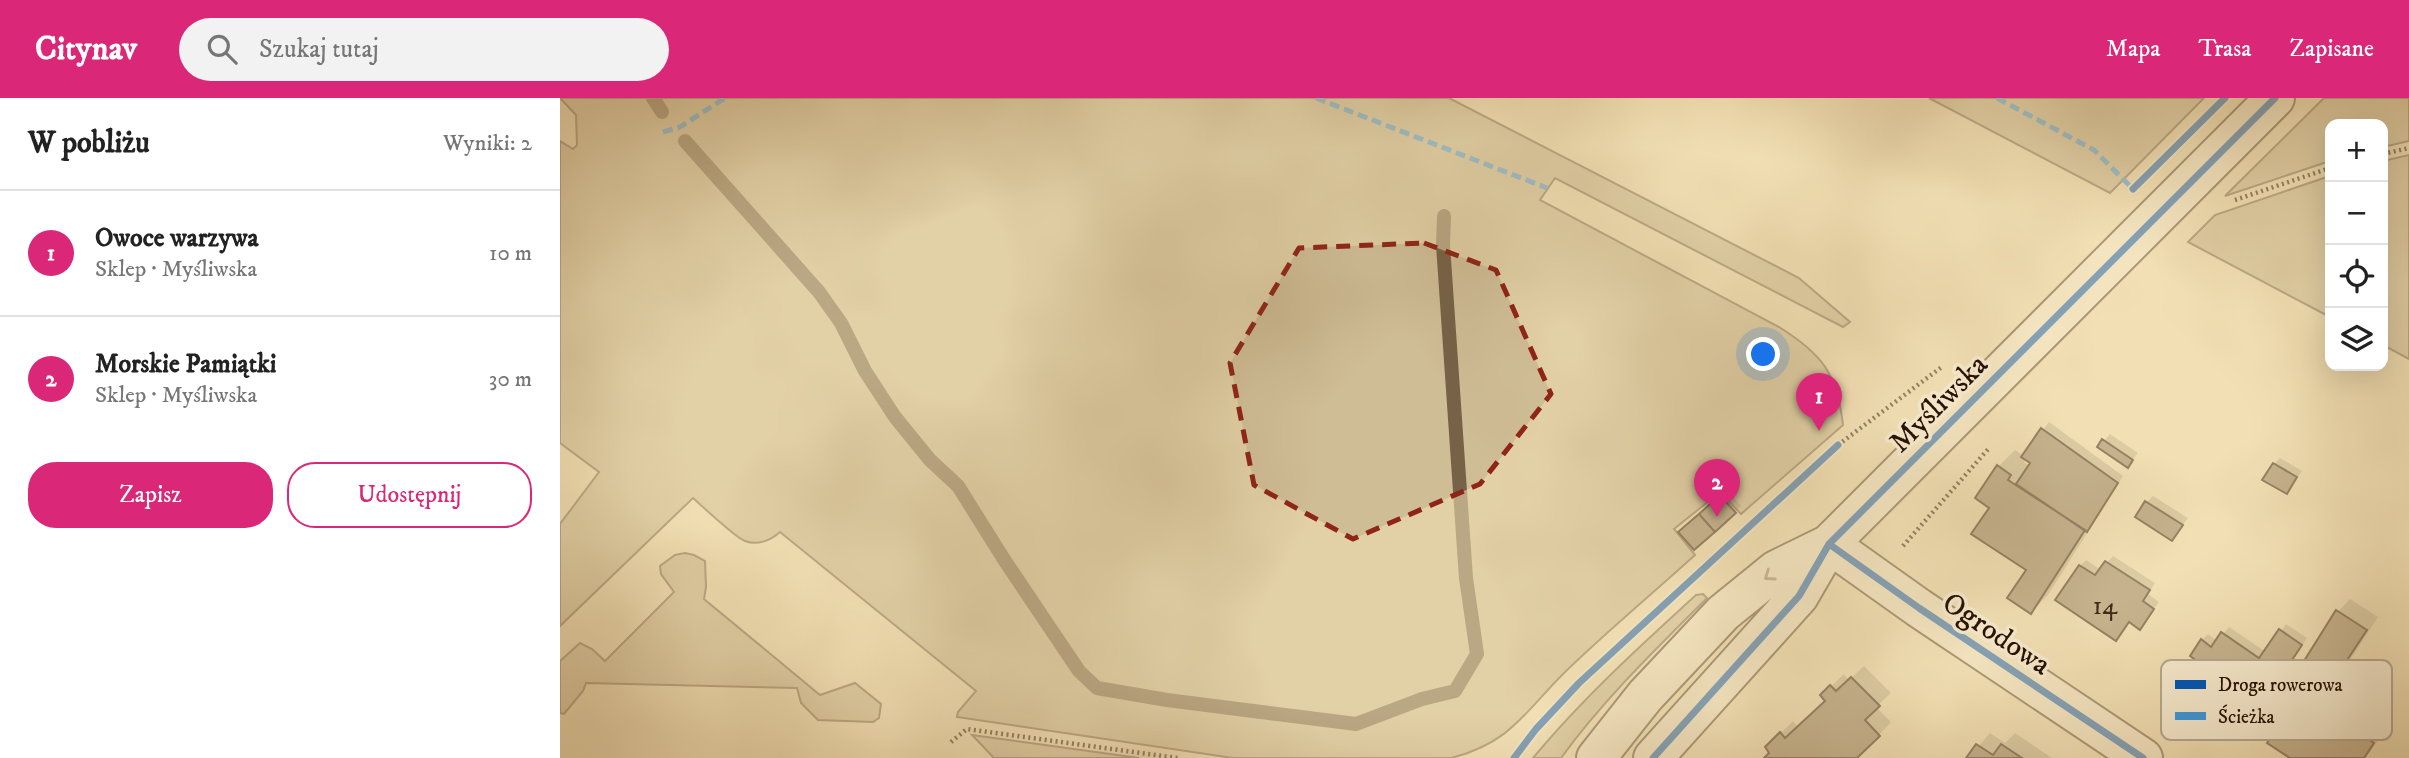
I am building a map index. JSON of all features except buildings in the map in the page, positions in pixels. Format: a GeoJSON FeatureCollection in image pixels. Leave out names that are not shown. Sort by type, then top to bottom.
{"type":"FeatureCollection","features":[{"type":"Feature","properties":{"kind":"street","name":"Myśliwska"},"geometry":{"type":"LineString","coordinates":[[1653,758],[1800,596],[1829,544],[2275,98]]}},
{"type":"Feature","properties":{"kind":"street","name":"Myśliwska"},"geometry":{"type":"LineString","coordinates":[[1597,758],[1645,696],[1728,608],[1776,570],[1829,544]]}},
{"type":"Feature","properties":{"kind":"street","name":"Ogrodowa"},"geometry":{"type":"LineString","coordinates":[[1829,544],[1919,608],[2143,758]]}},
{"type":"Feature","properties":{"kind":"path"},"geometry":{"type":"LineString","coordinates":[[2388,153],[2409,148]]}},
{"type":"Feature","properties":{"kind":"path"},"geometry":{"type":"LineString","coordinates":[[2232,201],[2325,170]]}},
{"type":"Feature","properties":{"kind":"path"},"geometry":{"type":"LineString","coordinates":[[1838,445],[1946,363]]}},
{"type":"Feature","properties":{"kind":"path"},"geometry":{"type":"LineString","coordinates":[[951,742],[967,729],[1178,758]]}},
{"type":"Feature","properties":{"kind":"highlighted area"},"geometry":{"type":"Polygon","coordinates":[[[1424,243],[1496,270],[1551,394],[1480,484],[1353,539],[1254,485],[1230,363],[1299,248],[1424,243]]]}},
{"type":"Feature","properties":{"kind":"shaded area"},"geometry":{"type":"Polygon","coordinates":[[[560,98],[1449,98],[1799,278],[1850,322],[1843,327],[1555,178],[1540,200],[1794,337],[1817,356],[1825,367],[1837,392],[1843,425],[1741,514],[1720,492],[1674,529],[1695,555],[1564,673],[1515,725],[1488,744],[1451,758],[1233,758],[957,717],[958,712],[976,691],[780,532],[764,541],[745,541],[693,498],[560,626],[560,524],[599,472],[560,443],[560,141],[573,149],[577,145],[576,115],[560,98]]]}},
{"type":"Feature","properties":{"kind":"shaded area"},"geometry":{"type":"Polygon","coordinates":[[[1929,98],[2204,98],[2110,193],[1929,98]]]}},
{"type":"Feature","properties":{"kind":"shaded area"},"geometry":{"type":"Polygon","coordinates":[[[2324,98],[2409,98],[2409,141],[2388,146],[2388,119],[2325,119],[2325,163],[2225,196],[2324,98]]]}},
{"type":"Feature","properties":{"kind":"shaded area"},"geometry":{"type":"Polygon","coordinates":[[[2409,155],[2409,359],[2388,348],[2388,160],[2409,155]]]}},
{"type":"Feature","properties":{"kind":"shaded area"},"geometry":{"type":"Polygon","coordinates":[[[2325,178],[2325,314],[2188,242],[2215,215],[2325,178]]]}},
{"type":"Feature","properties":{"kind":"shaded area"},"geometry":{"type":"Polygon","coordinates":[[[685,553],[705,561],[704,599],[820,695],[855,683],[881,704],[879,718],[873,722],[818,720],[801,703],[797,688],[586,683],[583,691],[564,714],[560,713],[560,661],[580,643],[592,649],[605,661],[674,592],[661,574],[660,566],[675,555],[685,553]]]}},
{"type":"Feature","properties":{"kind":"shaded area"},"geometry":{"type":"Polygon","coordinates":[[[1703,594],[1707,598],[1613,695],[1561,758],[1533,758],[1612,674],[1696,595],[1703,594]]]}},
{"type":"Feature","properties":{"kind":"shaded area"},"geometry":{"type":"Polygon","coordinates":[[[972,735],[1139,758],[994,758],[972,735]]]}},
{"type":"Feature","properties":{"kind":"waterway"},"geometry":{"type":"LineString","coordinates":[[653,98],[662,112]]}},
{"type":"Feature","properties":{"kind":"waterway"},"geometry":{"type":"LineString","coordinates":[[685,141],[819,292],[841,323],[865,371],[895,417],[930,460],[958,486],[1079,671],[1097,688],[1167,700],[1356,724],[1422,699],[1455,691],[1477,654],[1466,578],[1443,245],[1444,216]]}},
{"type":"Feature","properties":{"kind":"marked path"},"geometry":{"type":"LineString","coordinates":[[663,132],[680,127],[725,98]]}},
{"type":"Feature","properties":{"kind":"marked path"},"geometry":{"type":"LineString","coordinates":[[1316,98],[1547,188]]}},
{"type":"Feature","properties":{"kind":"marked path"},"geometry":{"type":"LineString","coordinates":[[1997,98],[2094,150],[2133,189],[2138,184]]}},
{"type":"Feature","properties":{"kind":"cycle path"},"geometry":{"type":"LineString","coordinates":[[2133,189],[2225,98]]}},
{"type":"Feature","properties":{"kind":"cycle path"},"geometry":{"type":"LineString","coordinates":[[1653,758],[1799,596],[1829,544],[2275,98]]}},
{"type":"Feature","properties":{"kind":"cycle path"},"geometry":{"type":"LineString","coordinates":[[1514,758],[1536,729],[1579,683],[1838,445]]}},
{"type":"Feature","properties":{"kind":"cycle path"},"geometry":{"type":"LineString","coordinates":[[1829,544],[1919,608],[2143,758]]}},
{"type":"Feature","properties":{"kind":"place","name":"Owoce warzywa"},"geometry":{"type":"Point","coordinates":[1819,431]}},
{"type":"Feature","properties":{"kind":"place","name":"Morskie Pamiątki"},"geometry":{"type":"Point","coordinates":[1717,517]}}]}
